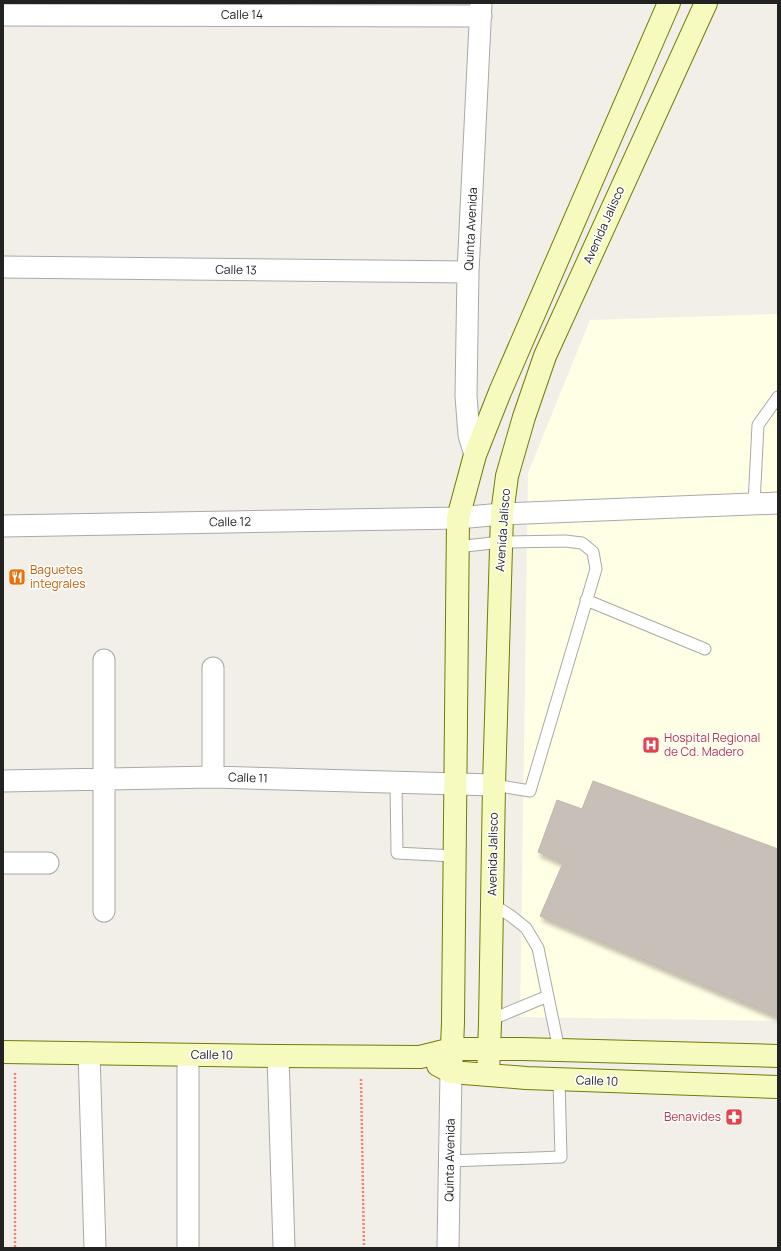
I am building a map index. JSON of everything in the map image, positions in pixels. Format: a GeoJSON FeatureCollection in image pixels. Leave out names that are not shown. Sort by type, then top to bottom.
{"type":"FeatureCollection","features":[{"type":"Feature","properties":{"kind":"main road"},"geometry":{"type":"LineString","coordinates":[[451,1072],[458,518],[475,455],[500,392],[669,3]]}},
{"type":"Feature","properties":{"kind":"main road","name":"Avenida Jalisco"},"geometry":{"type":"LineString","coordinates":[[488,1074],[501,542],[502,514],[507,476],[544,356],[706,3]]}},
{"type":"Feature","properties":{"kind":"main road","name":"Calle 10"},"geometry":{"type":"LineString","coordinates":[[9,1052],[420,1057],[452,1049],[489,1049],[769,1055]]}},
{"type":"Feature","properties":{"kind":"main road"},"geometry":{"type":"LineString","coordinates":[[768,1087],[769,1055]]}},
{"type":"Feature","properties":{"kind":"main road","name":"Calle 10"},"geometry":{"type":"LineString","coordinates":[[420,1057],[451,1072],[526,1078],[768,1087]]}},
{"type":"Feature","properties":{"kind":"street","name":"Quinta Avenida"},"geometry":{"type":"LineString","coordinates":[[475,455],[469,435],[466,396],[468,272],[481,9]]}},
{"type":"Feature","properties":{"kind":"street","name":"Calle 14"},"geometry":{"type":"LineString","coordinates":[[3,15],[481,9]]}},
{"type":"Feature","properties":{"kind":"street","name":"Calle 13"},"geometry":{"type":"LineString","coordinates":[[3,267],[468,272]]}},
{"type":"Feature","properties":{"kind":"street","name":"Calle 12"},"geometry":{"type":"LineString","coordinates":[[3,526],[458,518],[502,514],[778,503]]}},
{"type":"Feature","properties":{"kind":"street"},"geometry":{"type":"LineString","coordinates":[[104,660],[104,911]]}},
{"type":"Feature","properties":{"kind":"street"},"geometry":{"type":"LineString","coordinates":[[213,668],[213,777]]}},
{"type":"Feature","properties":{"kind":"street","name":"Calle 11"},"geometry":{"type":"LineString","coordinates":[[3,781],[213,777],[494,785]]}},
{"type":"Feature","properties":{"kind":"street"},"geometry":{"type":"LineString","coordinates":[[3,863],[48,863]]}},
{"type":"Feature","properties":{"kind":"street"},"geometry":{"type":"LineString","coordinates":[[89,1053],[95,1248]]}},
{"type":"Feature","properties":{"kind":"street"},"geometry":{"type":"LineString","coordinates":[[188,1055],[188,1248]]}},
{"type":"Feature","properties":{"kind":"street"},"geometry":{"type":"LineString","coordinates":[[278,1056],[284,1248]]}},
{"type":"Feature","properties":{"kind":"street","name":"Quinta Avenida"},"geometry":{"type":"LineString","coordinates":[[448,1248],[451,1072]]}},
{"type":"Feature","properties":{"kind":"lane"},"geometry":{"type":"LineString","coordinates":[[754,504],[758,426],[778,397]]}},
{"type":"Feature","properties":{"kind":"lane"},"geometry":{"type":"LineString","coordinates":[[457,547],[501,542],[565,541],[582,543],[593,552],[596,569],[530,791],[494,785]]}},
{"type":"Feature","properties":{"kind":"lane"},"geometry":{"type":"LineString","coordinates":[[586,600],[705,649]]}},
{"type":"Feature","properties":{"kind":"lane"},"geometry":{"type":"LineString","coordinates":[[396,782],[397,853],[454,856]]}},
{"type":"Feature","properties":{"kind":"lane"},"geometry":{"type":"LineString","coordinates":[[492,904],[526,928],[538,948],[559,1050]]}},
{"type":"Feature","properties":{"kind":"lane"},"geometry":{"type":"LineString","coordinates":[[490,1020],[548,996]]}},
{"type":"Feature","properties":{"kind":"lane"},"geometry":{"type":"LineString","coordinates":[[450,1161],[560,1157],[560,1079]]}},
{"type":"Feature","properties":{"kind":"path"},"geometry":{"type":"LineString","coordinates":[[9,1052],[15,1248]]}},
{"type":"Feature","properties":{"kind":"path"},"geometry":{"type":"LineString","coordinates":[[361,1056],[364,1248]]}},
{"type":"Feature","properties":{"kind":"shaded area","name":"Hospital Regional de Cd. Madero"},"geometry":{"type":"Polygon","coordinates":[[[778,314],[778,1021],[520,1017],[528,473],[590,320],[778,314]]]}},
{"type":"Feature","properties":{"kind":"building"},"geometry":{"type":"Polygon","coordinates":[[[593,781],[778,849],[778,1017],[540,916],[563,863],[538,852],[557,800],[582,809],[593,781]]]}},
{"type":"Feature","properties":{"kind":"place","name":"Baguetes integrales"},"geometry":{"type":"Point","coordinates":[17,577]}},
{"type":"Feature","properties":{"kind":"place","name":"Hospital Regional de Cd. Madero"},"geometry":{"type":"Point","coordinates":[651,745]}},
{"type":"Feature","properties":{"kind":"place","name":"Benavides"},"geometry":{"type":"Point","coordinates":[734,1117]}}]}
